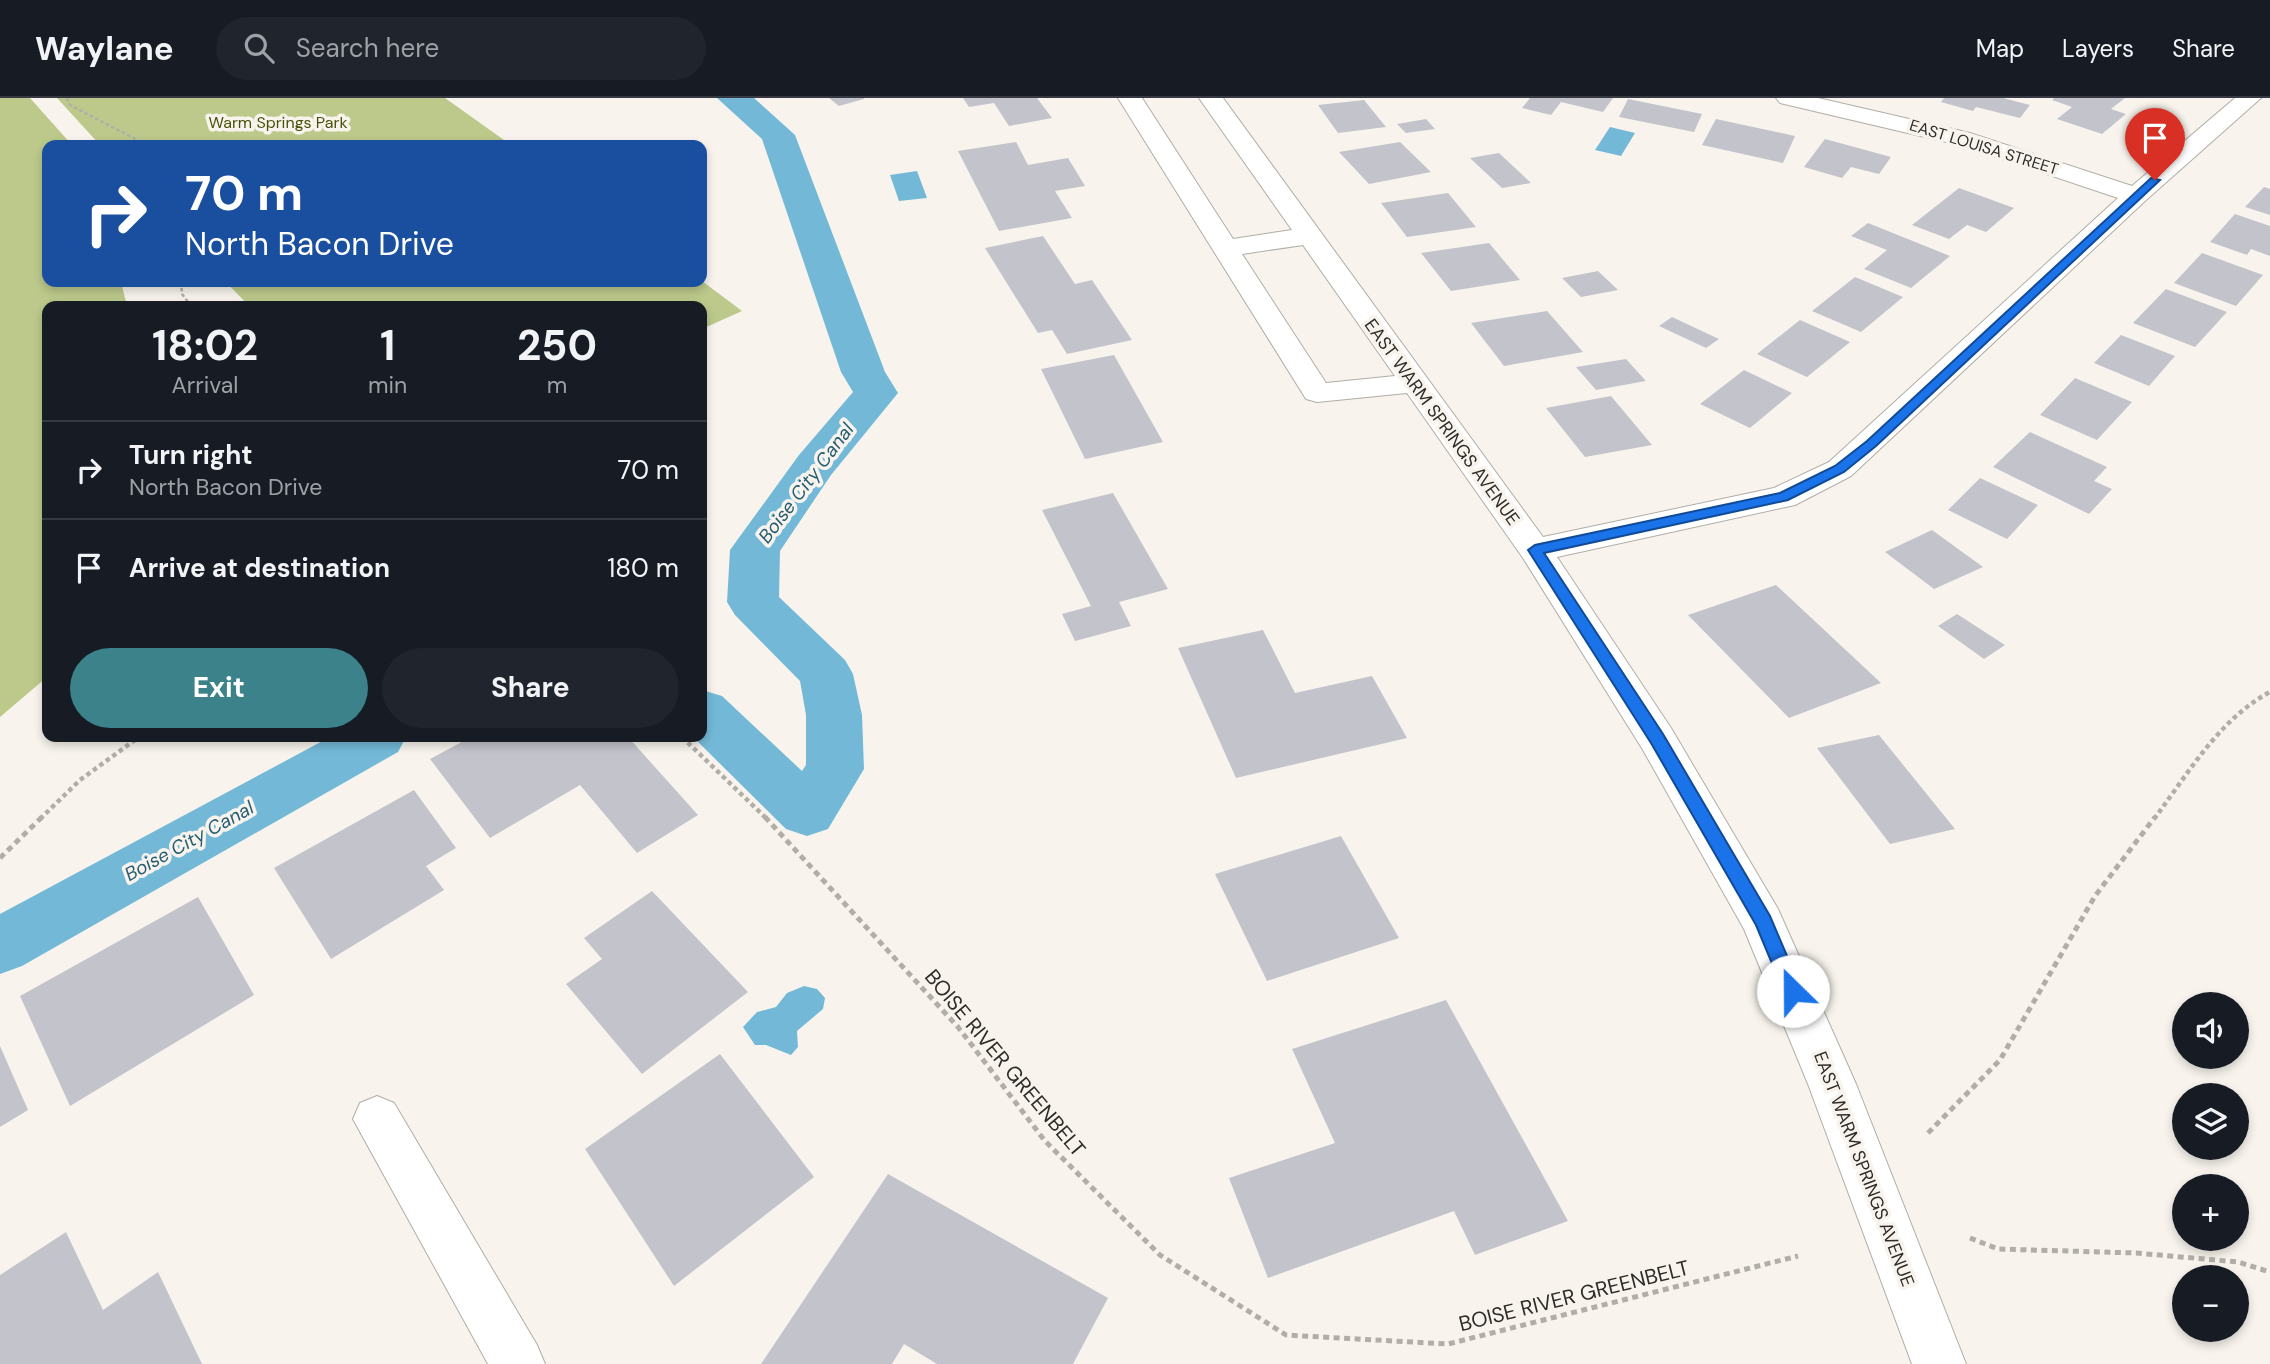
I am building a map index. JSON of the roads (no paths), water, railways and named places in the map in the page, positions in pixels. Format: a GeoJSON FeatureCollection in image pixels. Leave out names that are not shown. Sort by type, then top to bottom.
{"type":"FeatureCollection","features":[{"type":"Feature","properties":{"kind":"street"},"geometry":{"type":"LineString","coordinates":[[1130,98],[1317,393],[1414,383]]}},
{"type":"Feature","properties":{"kind":"street","name":"EAST WARM SPRINGS AVENUE"},"geometry":{"type":"LineString","coordinates":[[1211,98],[1535,550],[1657,739],[1763,922],[1837,1097],[1939,1364]]}},
{"type":"Feature","properties":{"kind":"street","name":"EAST LOUISA STREET"},"geometry":{"type":"LineString","coordinates":[[1788,98],[1970,140],[2136,196]]}},
{"type":"Feature","properties":{"kind":"street"},"geometry":{"type":"LineString","coordinates":[[1535,550],[1783,497],[1840,469],[2245,99]]}},
{"type":"Feature","properties":{"kind":"street"},"geometry":{"type":"LineString","coordinates":[[1226,248],[1308,236]]}},
{"type":"Feature","properties":{"kind":"street"},"geometry":{"type":"LineString","coordinates":[[377,1119],[518,1364]]}},
{"type":"Feature","properties":{"kind":"water"},"geometry":{"type":"Polygon","coordinates":[[[1610,127],[1635,133],[1621,156],[1595,150],[1610,127]]]}},
{"type":"Feature","properties":{"kind":"water"},"geometry":{"type":"Polygon","coordinates":[[[917,171],[927,198],[899,201],[890,175],[917,171]]]}},
{"type":"Feature","properties":{"kind":"water"},"geometry":{"type":"Polygon","coordinates":[[[804,986],[817,989],[825,998],[823,1009],[797,1031],[798,1047],[791,1055],[766,1045],[755,1045],[743,1027],[757,1012],[776,1007],[787,993],[804,986]]]}},
{"type":"Feature","properties":{"kind":"waterway","name":"Boise City Canal"},"geometry":{"type":"LineString","coordinates":[[707,716],[807,812],[835,769],[834,715],[826,674],[753,602],[755,550],[815,465],[876,393],[863,372],[778,135],[734,98]]}},
{"type":"Feature","properties":{"kind":"waterway","name":"Boise City Canal"},"geometry":{"type":"LineString","coordinates":[[0,946],[369,742]]}},
{"type":"Feature","properties":{"kind":"park label","name":"Warm Springs Park"},"geometry":{"type":"Point","coordinates":[278,122]}}]}
